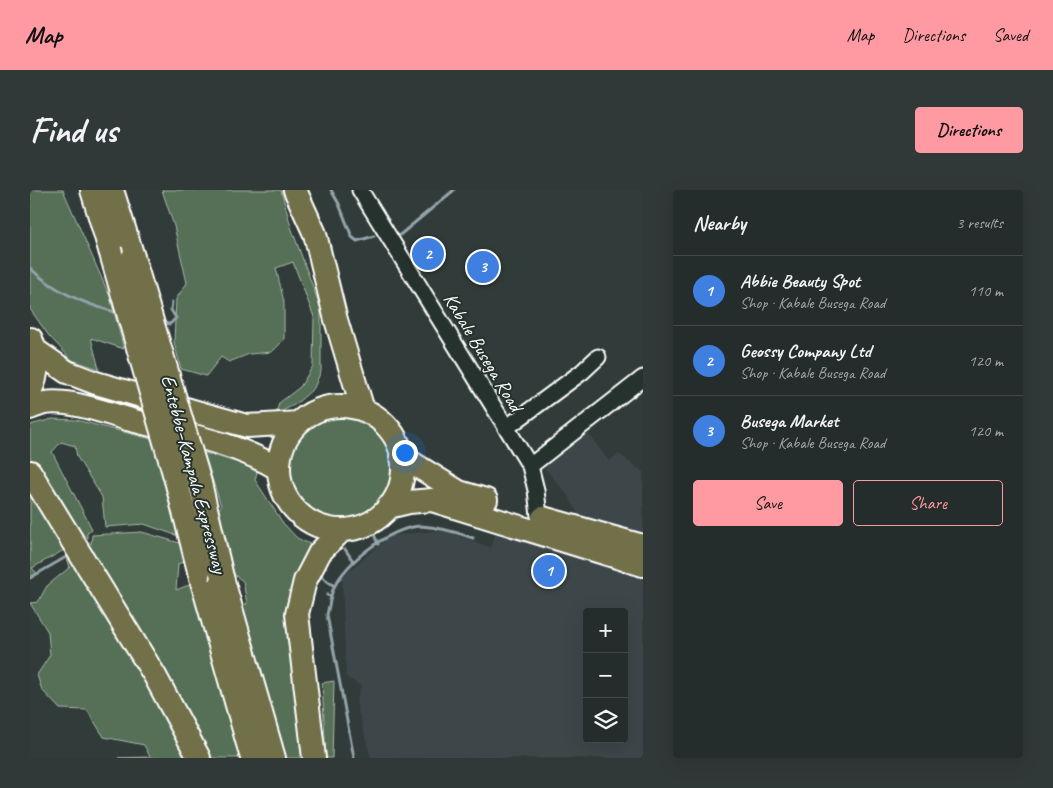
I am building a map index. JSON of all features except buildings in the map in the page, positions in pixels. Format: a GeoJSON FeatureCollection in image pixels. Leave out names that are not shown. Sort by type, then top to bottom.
{"type":"FeatureCollection","features":[{"type":"Feature","properties":{"kind":"highway","name":"Entebbe–Kampala Expressway"},"geometry":{"type":"LineString","coordinates":[[92,190],[177,484],[199,571],[252,758]]}},
{"type":"Feature","properties":{"kind":"highway","name":"Entebbe–Kampala Expressway"},"geometry":{"type":"LineString","coordinates":[[112,190],[200,483],[222,577],[274,758]]}},
{"type":"Feature","properties":{"kind":"highway"},"geometry":{"type":"LineString","coordinates":[[295,190],[315,234],[336,320],[362,410]]}},
{"type":"Feature","properties":{"kind":"highway"},"geometry":{"type":"LineString","coordinates":[[33,343],[66,372],[96,383],[248,426],[298,423]]}},
{"type":"Feature","properties":{"kind":"highway"},"geometry":{"type":"LineString","coordinates":[[30,391],[37,368],[33,343]]}},
{"type":"Feature","properties":{"kind":"highway"},"geometry":{"type":"LineString","coordinates":[[30,408],[45,403],[67,404],[99,411],[218,443],[260,458],[279,469]]}},
{"type":"Feature","properties":{"kind":"highway"},"geometry":{"type":"LineString","coordinates":[[344,406],[362,410],[380,421],[394,436],[401,456],[400,483],[388,507],[367,524],[342,530],[321,527],[303,517],[285,496],[279,469],[284,444],[298,423],[310,414],[324,408],[344,406]]}},
{"type":"Feature","properties":{"kind":"highway"},"geometry":{"type":"LineString","coordinates":[[401,456],[459,492],[643,546]]}},
{"type":"Feature","properties":{"kind":"highway"},"geometry":{"type":"LineString","coordinates":[[30,472],[155,676],[199,758]]}},
{"type":"Feature","properties":{"kind":"highway"},"geometry":{"type":"LineString","coordinates":[[388,507],[409,502],[432,500],[643,565]]}},
{"type":"Feature","properties":{"kind":"highway"},"geometry":{"type":"LineString","coordinates":[[314,758],[297,614],[305,581],[320,552],[342,530]]}},
{"type":"Feature","properties":{"kind":"street","name":"Kabale Busega Road"},"geometry":{"type":"LineString","coordinates":[[360,190],[530,466],[540,516]]}},
{"type":"Feature","properties":{"kind":"street"},"geometry":{"type":"LineString","coordinates":[[506,428],[582,372],[598,357]]}},
{"type":"Feature","properties":{"kind":"street"},"geometry":{"type":"LineString","coordinates":[[530,466],[643,378]]}},
{"type":"Feature","properties":{"kind":"shaded area"},"geometry":{"type":"Polygon","coordinates":[[[586,431],[609,461],[619,454],[643,472],[643,536],[580,517],[567,494],[542,465],[586,431]]]}},
{"type":"Feature","properties":{"kind":"shaded area"},"geometry":{"type":"Polygon","coordinates":[[[443,530],[491,548],[496,531],[643,575],[643,758],[371,758],[356,702],[361,686],[346,677],[342,577],[390,536],[443,530]]]}},
{"type":"Feature","properties":{"kind":"green space"},"geometry":{"type":"Polygon","coordinates":[[[30,190],[63,190],[110,297],[124,349],[91,338],[99,369],[72,360],[49,336],[30,309],[30,190]]]}},
{"type":"Feature","properties":{"kind":"green space"},"geometry":{"type":"Polygon","coordinates":[[[162,190],[281,190],[291,227],[321,309],[321,371],[314,388],[296,404],[276,414],[279,403],[300,387],[313,366],[314,317],[293,262],[276,268],[284,302],[284,340],[272,352],[249,354],[229,362],[221,357],[206,376],[181,369],[174,342],[176,299],[187,283],[174,226],[162,190]]]}},
{"type":"Feature","properties":{"kind":"green space"},"geometry":{"type":"Polygon","coordinates":[[[343,412],[363,416],[380,428],[392,445],[396,465],[392,485],[380,502],[363,514],[343,518],[323,514],[306,502],[294,485],[290,465],[294,445],[306,428],[323,416],[343,412]]]}},
{"type":"Feature","properties":{"kind":"green space"},"geometry":{"type":"Polygon","coordinates":[[[52,419],[76,420],[155,440],[181,537],[144,524],[105,527],[102,497],[77,457],[75,446],[61,442],[52,452],[92,529],[87,533],[87,540],[91,544],[92,535],[142,532],[183,544],[188,560],[178,564],[176,590],[194,583],[242,758],[207,758],[81,537],[30,457],[30,425],[52,419]]]}},
{"type":"Feature","properties":{"kind":"green space"},"geometry":{"type":"Polygon","coordinates":[[[204,453],[238,462],[257,472],[255,480],[283,523],[297,538],[316,547],[290,596],[288,633],[310,758],[284,758],[238,605],[247,604],[243,581],[230,572],[216,512],[221,506],[204,453]]]}},
{"type":"Feature","properties":{"kind":"green space"},"geometry":{"type":"Polygon","coordinates":[[[30,486],[69,545],[190,758],[118,758],[150,757],[144,745],[104,737],[87,710],[60,709],[42,690],[37,675],[50,655],[48,632],[30,603],[38,602],[47,586],[70,567],[64,550],[32,568],[38,574],[30,578],[30,486]]]}},
{"type":"Feature","properties":{"kind":"green space"},"geometry":{"type":"Polygon","coordinates":[[[334,681],[332,758],[326,758],[322,683],[334,681]]]}},
{"type":"Feature","properties":{"kind":"waterway"},"geometry":{"type":"LineString","coordinates":[[331,190],[339,204],[352,237],[357,241],[374,236]]}},
{"type":"Feature","properties":{"kind":"waterway"},"geometry":{"type":"LineString","coordinates":[[395,239],[454,190]]}},
{"type":"Feature","properties":{"kind":"waterway"},"geometry":{"type":"LineString","coordinates":[[30,268],[60,291],[83,302],[119,313]]}},
{"type":"Feature","properties":{"kind":"waterway"},"geometry":{"type":"LineString","coordinates":[[162,323],[170,324],[176,318],[171,310],[172,302]]}},
{"type":"Feature","properties":{"kind":"waterway"},"geometry":{"type":"LineString","coordinates":[[331,596],[335,585],[354,561],[367,550],[395,533],[421,526],[434,527],[473,538]]}},
{"type":"Feature","properties":{"kind":"waterway"},"geometry":{"type":"LineString","coordinates":[[373,532],[378,544]]}},
{"type":"Feature","properties":{"kind":"waterway"},"geometry":{"type":"LineString","coordinates":[[345,549],[353,561]]}},
{"type":"Feature","properties":{"kind":"waterway"},"geometry":{"type":"LineString","coordinates":[[30,578],[66,557]]}},
{"type":"Feature","properties":{"kind":"waterway"},"geometry":{"type":"LineString","coordinates":[[322,577],[333,585]]}},
{"type":"Feature","properties":{"kind":"waterway"},"geometry":{"type":"LineString","coordinates":[[327,595],[331,596],[327,615],[354,758]]}},
{"type":"Feature","properties":{"kind":"place","name":"Geossy Company Ltd"},"geometry":{"type":"Point","coordinates":[428,254]}},
{"type":"Feature","properties":{"kind":"place","name":"Busega Market"},"geometry":{"type":"Point","coordinates":[483,267]}},
{"type":"Feature","properties":{"kind":"place","name":"Abbie Beauty Spot"},"geometry":{"type":"Point","coordinates":[549,571]}}]}
